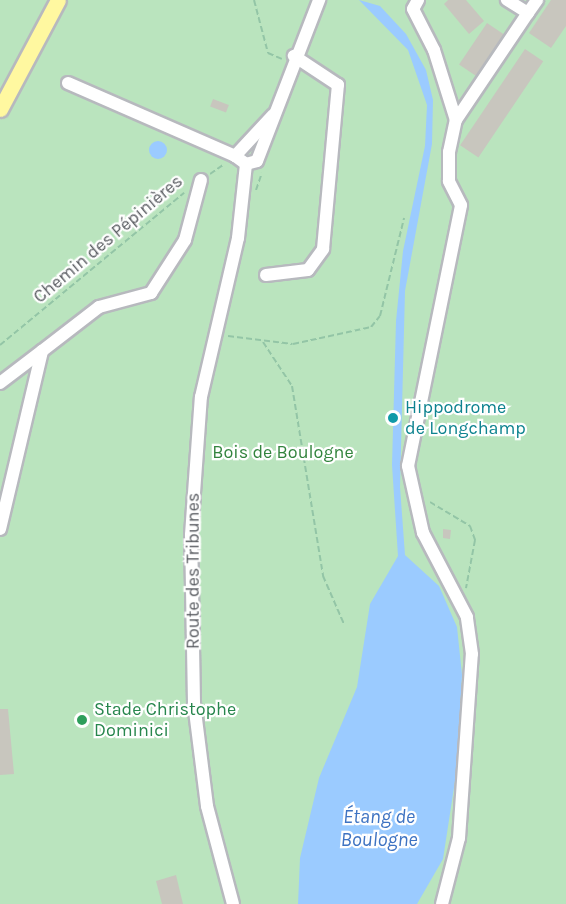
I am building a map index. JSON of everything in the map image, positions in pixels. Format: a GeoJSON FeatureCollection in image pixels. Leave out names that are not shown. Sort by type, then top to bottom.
{"type":"FeatureCollection","features":[{"type":"Feature","properties":{"kind":"main road"},"geometry":{"type":"LineString","coordinates":[[0,109],[58,0]]}},
{"type":"Feature","properties":{"kind":"street"},"geometry":{"type":"LineString","coordinates":[[68,83],[235,156],[246,164],[256,161],[277,116],[292,59],[319,0]]}},
{"type":"Feature","properties":{"kind":"street"},"geometry":{"type":"LineString","coordinates":[[507,0],[528,14]]}},
{"type":"Feature","properties":{"kind":"street"},"geometry":{"type":"LineString","coordinates":[[456,120],[537,0]]}},
{"type":"Feature","properties":{"kind":"street"},"geometry":{"type":"LineString","coordinates":[[412,3],[434,50],[456,120],[449,181],[461,205],[408,466],[423,533],[461,603],[472,654],[472,689],[459,838],[442,904]]}},
{"type":"Feature","properties":{"kind":"street"},"geometry":{"type":"LineString","coordinates":[[266,275],[308,270],[324,249],[338,85],[292,59]]}},
{"type":"Feature","properties":{"kind":"street"},"geometry":{"type":"LineString","coordinates":[[235,156],[277,116]]}},
{"type":"Feature","properties":{"kind":"street","name":"Route des Tribunes"},"geometry":{"type":"LineString","coordinates":[[233,904],[207,806],[194,704],[190,535],[201,397],[213,332],[238,238],[246,164]]}},
{"type":"Feature","properties":{"kind":"street"},"geometry":{"type":"LineString","coordinates":[[0,383],[99,307],[151,293],[185,240],[201,180]]}},
{"type":"Feature","properties":{"kind":"street"},"geometry":{"type":"LineString","coordinates":[[0,529],[42,351]]}},
{"type":"Feature","properties":{"kind":"path"},"geometry":{"type":"LineString","coordinates":[[254,0],[268,53],[292,59]]}},
{"type":"Feature","properties":{"kind":"path","name":"Chemin des Pépinières"},"geometry":{"type":"LineString","coordinates":[[0,345],[201,180],[235,156]]}},
{"type":"Feature","properties":{"kind":"path"},"geometry":{"type":"LineString","coordinates":[[252,201],[263,171]]}},
{"type":"Feature","properties":{"kind":"path"},"geometry":{"type":"LineString","coordinates":[[213,332],[263,342],[324,340],[371,327],[380,316],[404,218]]}},
{"type":"Feature","properties":{"kind":"path"},"geometry":{"type":"LineString","coordinates":[[263,342],[292,386],[323,576],[344,624]]}},
{"type":"Feature","properties":{"kind":"path"},"geometry":{"type":"LineString","coordinates":[[416,496],[470,526],[472,569],[461,603]]}},
{"type":"Feature","properties":{"kind":"green space","name":"Bois de Boulogne"},"geometry":{"type":"Polygon","coordinates":[[[0,0],[566,0],[566,904],[0,904],[0,0]]]}},
{"type":"Feature","properties":{"kind":"water","name":"Étang de Boulogne"},"geometry":{"type":"Polygon","coordinates":[[[359,0],[380,6],[406,34],[426,70],[433,100],[432,144],[405,291],[400,487],[405,555],[439,586],[457,627],[462,675],[457,768],[443,859],[417,904],[298,904],[300,858],[319,778],[357,687],[370,604],[398,556],[392,465],[396,321],[403,251],[425,146],[427,105],[408,50],[359,0]]]}},
{"type":"Feature","properties":{"kind":"water"},"geometry":{"type":"Polygon","coordinates":[[[154,141],[162,141],[167,146],[165,157],[154,159],[149,154],[149,146],[154,141]]]}},
{"type":"Feature","properties":{"kind":"building"},"geometry":{"type":"Polygon","coordinates":[[[448,0],[466,0],[484,21],[469,34],[444,4],[448,0]]]}},
{"type":"Feature","properties":{"kind":"building"},"geometry":{"type":"Polygon","coordinates":[[[551,0],[566,0],[566,26],[551,48],[529,33],[551,0]]]}},
{"type":"Feature","properties":{"kind":"building"},"geometry":{"type":"Polygon","coordinates":[[[487,23],[505,35],[477,77],[459,64],[487,23]]]}},
{"type":"Feature","properties":{"kind":"building"},"geometry":{"type":"Polygon","coordinates":[[[525,49],[543,61],[478,157],[460,145],[525,49]]]}},
{"type":"Feature","properties":{"kind":"building"},"geometry":{"type":"Polygon","coordinates":[[[213,99],[229,105],[226,113],[210,106],[213,99]]]}},
{"type":"Feature","properties":{"kind":"building"},"geometry":{"type":"Polygon","coordinates":[[[443,529],[451,530],[450,539],[443,538],[443,529]]]}},
{"type":"Feature","properties":{"kind":"building"},"geometry":{"type":"Polygon","coordinates":[[[0,709],[8,709],[14,774],[0,775],[0,709]]]}},
{"type":"Feature","properties":{"kind":"building"},"geometry":{"type":"Polygon","coordinates":[[[176,875],[183,904],[162,904],[156,881],[176,875]]]}},
{"type":"Feature","properties":{"kind":"place","name":"Hippodrome de Longchamp"},"geometry":{"type":"Point","coordinates":[393,418]}},
{"type":"Feature","properties":{"kind":"place","name":"Stade Christophe Dominici"},"geometry":{"type":"Point","coordinates":[82,720]}}]}
